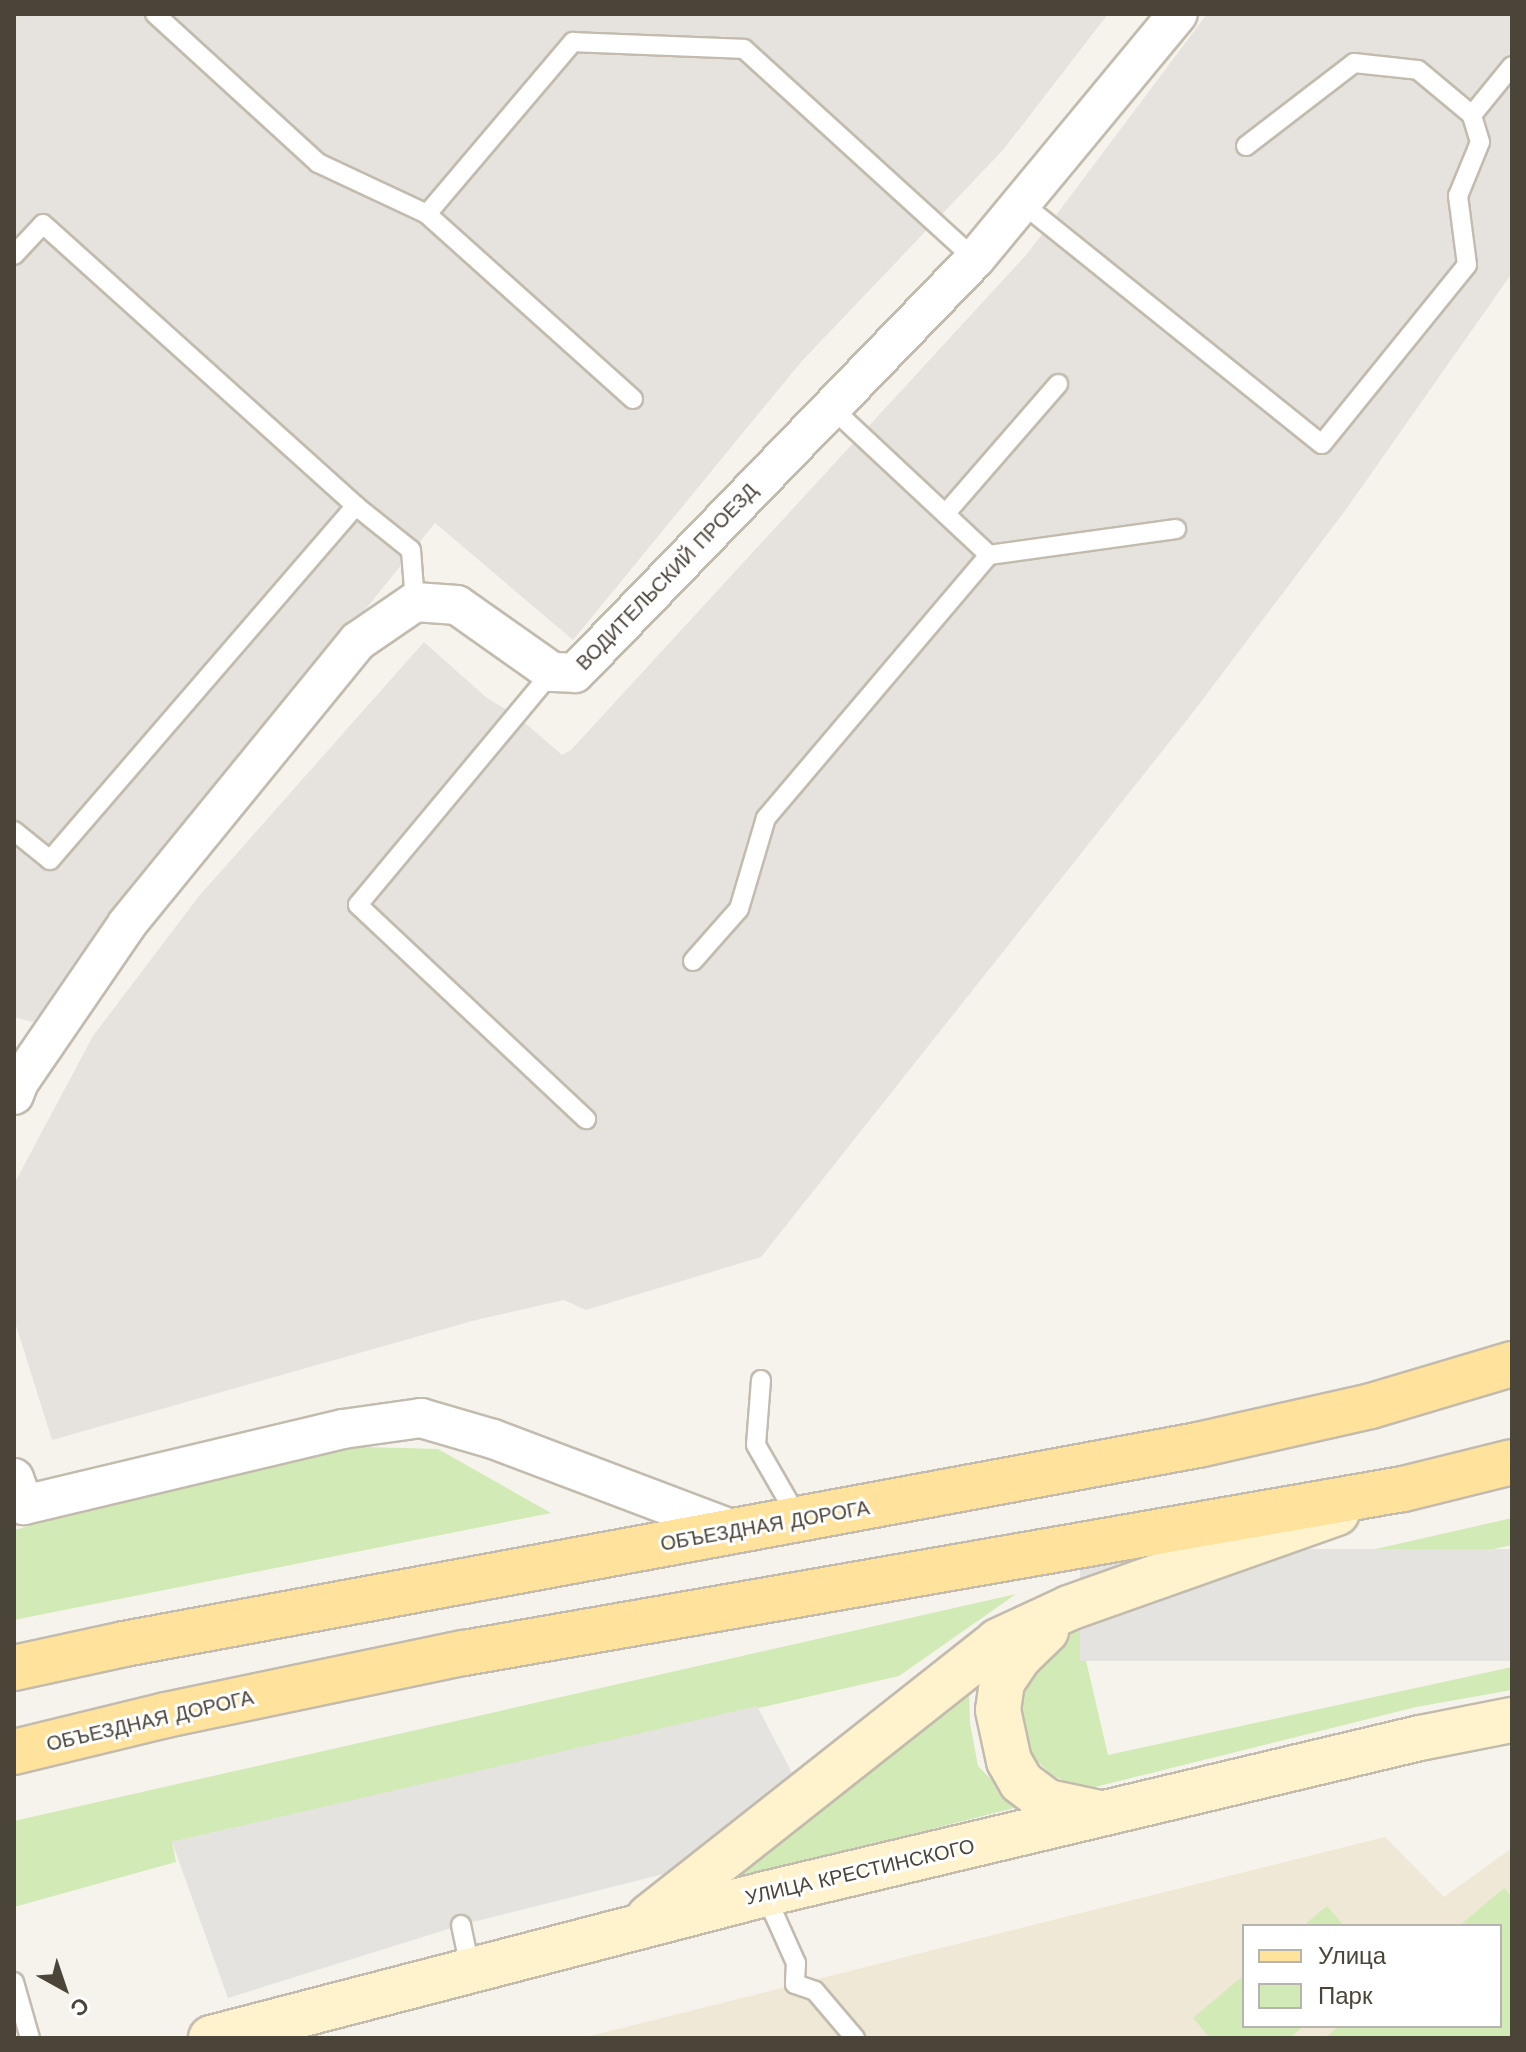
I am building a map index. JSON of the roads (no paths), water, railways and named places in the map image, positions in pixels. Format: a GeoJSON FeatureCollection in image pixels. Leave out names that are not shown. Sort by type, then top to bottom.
{"type":"FeatureCollection","features":[{"type":"Feature","properties":{"kind":"main road"},"geometry":{"type":"LineString","coordinates":[[1371,1406],[1512,1337]]}},
{"type":"Feature","properties":{"kind":"main road","name":"ОБЪЕЗДНАЯ ДОРОГА"},"geometry":{"type":"LineString","coordinates":[[14,1668],[140,1641],[1198,1445],[1371,1406],[1512,1364]]}},
{"type":"Feature","properties":{"kind":"main road","name":"ОБЪЕЗДНАЯ ДОРОГА"},"geometry":{"type":"LineString","coordinates":[[14,1752],[166,1715],[464,1653],[1403,1489],[1512,1462]]}},
{"type":"Feature","properties":{"kind":"street","name":"ВОДИТЕЛЬСКИЙ ПРОЕЗД"},"geometry":{"type":"LineString","coordinates":[[415,602],[457,605],[552,672],[575,673],[975,259],[1178,14]]}},
{"type":"Feature","properties":{"kind":"street"},"geometry":{"type":"LineString","coordinates":[[16,1085],[127,924],[358,641],[415,602]]}},
{"type":"Feature","properties":{"kind":"street"},"geometry":{"type":"LineString","coordinates":[[17,1497],[343,1429],[421,1418],[493,1439],[739,1532]]}},
{"type":"Feature","properties":{"kind":"street"},"geometry":{"type":"LineString","coordinates":[[638,1926],[998,1641],[1069,1608],[1403,1489]]}},
{"type":"Feature","properties":{"kind":"street"},"geometry":{"type":"LineString","coordinates":[[1069,1608],[1019,1657],[1002,1682],[998,1710],[1009,1761],[1021,1782],[1048,1802],[1106,1814]]}},
{"type":"Feature","properties":{"kind":"street","name":"УЛИЦА КРЕСТИНСКОГО"},"geometry":{"type":"LineString","coordinates":[[211,2038],[765,1894],[1420,1738],[1512,1720]]}},
{"type":"Feature","properties":{"kind":"lane"},"geometry":{"type":"LineString","coordinates":[[155,14],[318,163],[427,214],[633,399]]}},
{"type":"Feature","properties":{"kind":"lane"},"geometry":{"type":"LineString","coordinates":[[427,214],[573,42],[744,49],[975,259]]}},
{"type":"Feature","properties":{"kind":"lane"},"geometry":{"type":"LineString","coordinates":[[1023,204],[1322,444],[1467,265],[1458,196],[1480,142],[1472,115],[1418,70],[1354,63],[1246,146]]}},
{"type":"Feature","properties":{"kind":"lane"},"geometry":{"type":"LineString","coordinates":[[1472,115],[1512,66]]}},
{"type":"Feature","properties":{"kind":"lane"},"geometry":{"type":"LineString","coordinates":[[14,255],[43,224],[356,506],[411,550],[415,602]]}},
{"type":"Feature","properties":{"kind":"lane"},"geometry":{"type":"LineString","coordinates":[[946,513],[1058,384]]}},
{"type":"Feature","properties":{"kind":"lane"},"geometry":{"type":"LineString","coordinates":[[832,408],[989,555]]}},
{"type":"Feature","properties":{"kind":"lane"},"geometry":{"type":"LineString","coordinates":[[14,831],[50,860],[356,506]]}},
{"type":"Feature","properties":{"kind":"lane"},"geometry":{"type":"LineString","coordinates":[[693,961],[739,909],[766,818],[989,555],[1176,529]]}},
{"type":"Feature","properties":{"kind":"lane"},"geometry":{"type":"LineString","coordinates":[[552,672],[358,905],[586,1119]]}},
{"type":"Feature","properties":{"kind":"lane"},"geometry":{"type":"LineString","coordinates":[[761,1380],[756,1445],[800,1521]]}},
{"type":"Feature","properties":{"kind":"lane"},"geometry":{"type":"LineString","coordinates":[[765,1894],[796,1963],[795,1984],[815,1991],[855,2038]]}},
{"type":"Feature","properties":{"kind":"lane"},"geometry":{"type":"LineString","coordinates":[[461,1925],[471,1972]]}},
{"type":"Feature","properties":{"kind":"lane"},"geometry":{"type":"LineString","coordinates":[[14,1982],[30,2038]]}}]}
